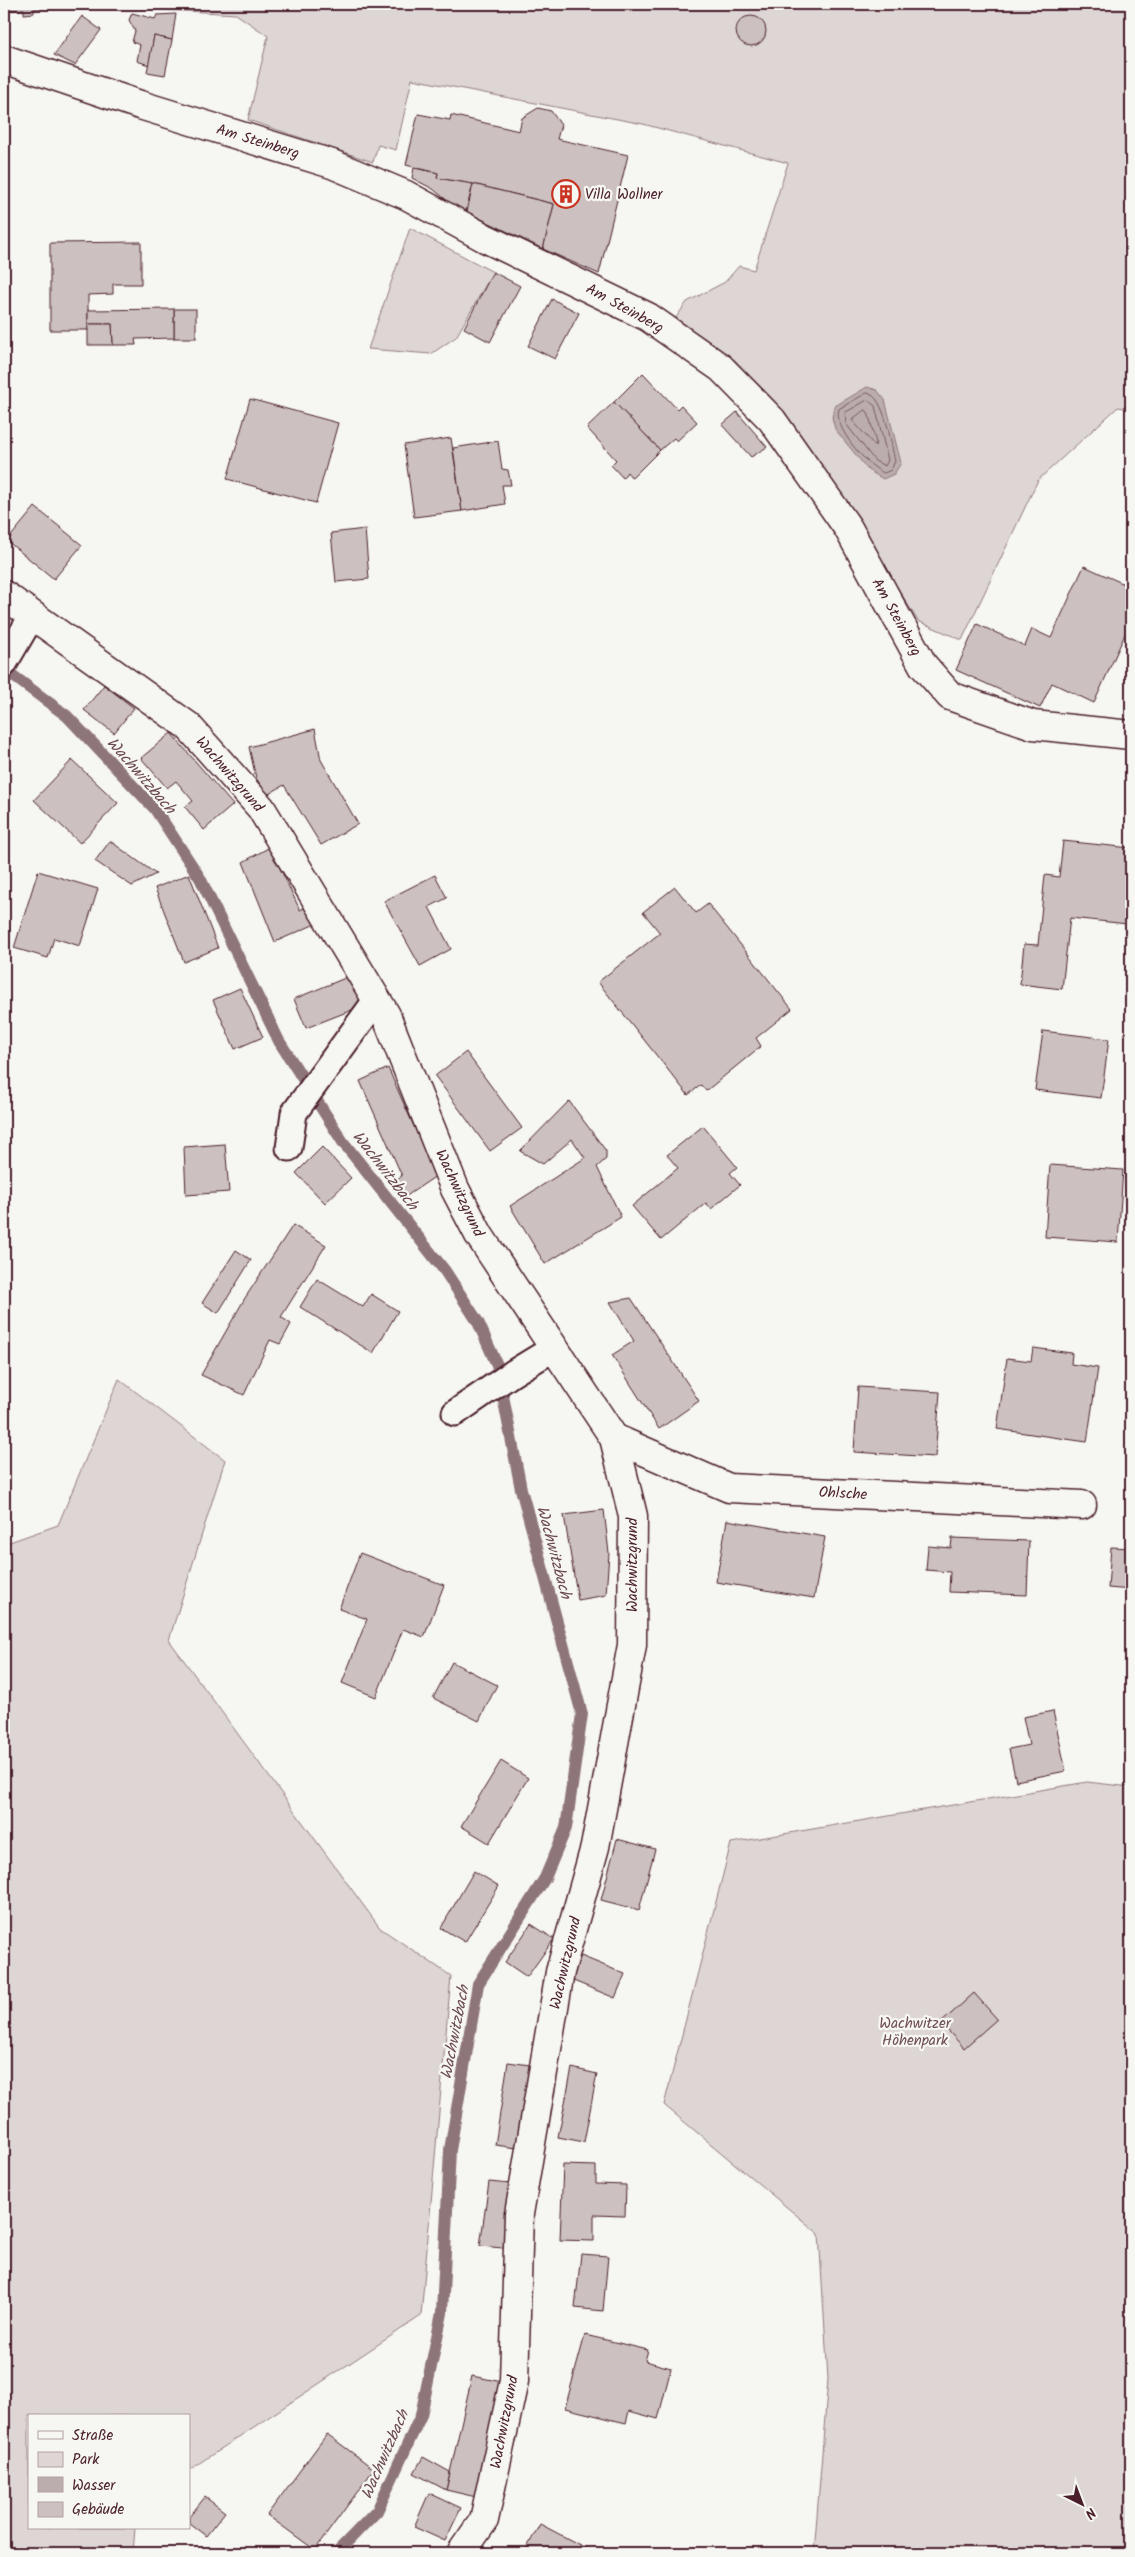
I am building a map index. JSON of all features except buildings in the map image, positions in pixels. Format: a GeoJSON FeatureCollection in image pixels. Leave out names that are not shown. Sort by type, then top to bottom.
{"type":"FeatureCollection","features":[{"type":"Feature","properties":{"kind":"street","name":"Am Steinberg"},"geometry":{"type":"LineString","coordinates":[[4,59],[140,105],[332,164],[406,195],[485,238],[648,317],[721,368],[772,420],[848,528],[923,665],[950,696],[1032,725],[1131,735]]}},
{"type":"Feature","properties":{"kind":"street","name":"Wachwitzgrund"},"geometry":{"type":"LineString","coordinates":[[4,595],[188,726],[261,808],[386,1015],[459,1196],[479,1235],[614,1438],[633,1516],[632,1645],[595,1847],[560,1972],[519,2214],[514,2381],[484,2520],[461,2553]]}},
{"type":"Feature","properties":{"kind":"street","name":"Ohlsche"},"geometry":{"type":"LineString","coordinates":[[614,1438],[729,1488],[1082,1505]]}},
{"type":"Feature","properties":{"kind":"lane"},"geometry":{"type":"LineString","coordinates":[[6,661],[32,616]]}},
{"type":"Feature","properties":{"kind":"lane"},"geometry":{"type":"LineString","coordinates":[[289,1148],[294,1113],[377,999]]}},
{"type":"Feature","properties":{"kind":"lane"},"geometry":{"type":"LineString","coordinates":[[455,1413],[513,1372],[554,1348]]}},
{"type":"Feature","properties":{"kind":"green space"},"geometry":{"type":"Polygon","coordinates":[[[100,4],[1131,4],[1131,409],[1118,407],[1038,480],[962,640],[918,621],[855,519],[783,416],[736,361],[675,319],[687,302],[725,282],[739,266],[754,270],[788,163],[643,124],[412,79],[396,150],[378,145],[373,162],[248,120],[268,36],[236,14],[101,6],[100,4]]]}},
{"type":"Feature","properties":{"kind":"green space"},"geometry":{"type":"Polygon","coordinates":[[[410,228],[493,272],[456,337],[431,354],[368,349],[410,228]]]}},
{"type":"Feature","properties":{"kind":"green space"},"geometry":{"type":"Polygon","coordinates":[[[119,1379],[225,1460],[169,1640],[380,1928],[451,1976],[421,2316],[190,2469],[190,2414],[28,2414],[28,2530],[135,2530],[133,2553],[4,2553],[4,1544],[58,1525],[119,1379]]]}},
{"type":"Feature","properties":{"kind":"green space","name":"Wachwitzer Höhenpark"},"geometry":{"type":"Polygon","coordinates":[[[1087,1782],[1131,1787],[1131,2553],[814,2553],[828,2379],[819,2234],[664,2105],[731,1843],[1087,1782]]]}},
{"type":"Feature","properties":{"kind":"water"},"geometry":{"type":"Polygon","coordinates":[[[867,387],[877,390],[885,400],[901,463],[894,474],[883,479],[868,470],[835,429],[832,417],[835,406],[867,387]]]}},
{"type":"Feature","properties":{"kind":"waterway","name":"Wachwitzbach"},"geometry":{"type":"LineString","coordinates":[[4,669],[67,716],[155,809],[200,878],[279,1041],[343,1142],[445,1271],[478,1322],[497,1365],[521,1489],[582,1714],[566,1828],[545,1878],[478,1984],[450,2150],[442,2313],[421,2415],[377,2511],[336,2553]]}},
{"type":"Feature","properties":{"kind":"place","name":"Villa Wollner"},"geometry":{"type":"Point","coordinates":[566,194]}}]}
